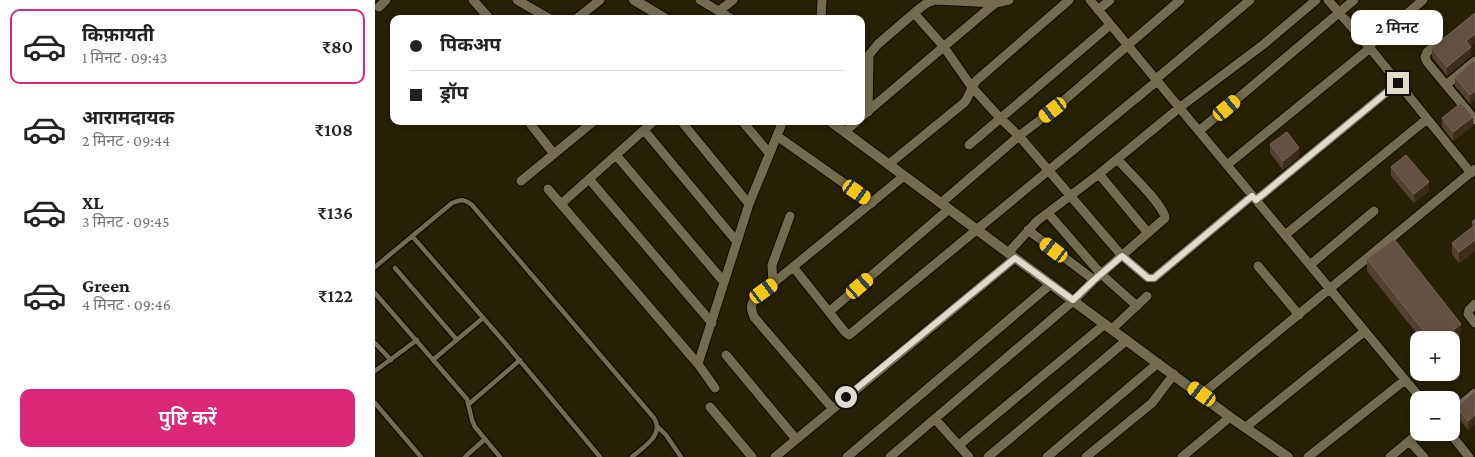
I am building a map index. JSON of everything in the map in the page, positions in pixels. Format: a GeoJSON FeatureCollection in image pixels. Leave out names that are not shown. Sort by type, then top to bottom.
{"type":"FeatureCollection","features":[{"type":"Feature","properties":{"kind":"street"},"geometry":{"type":"LineString","coordinates":[[379,7],[386,0]]}},
{"type":"Feature","properties":{"kind":"street"},"geometry":{"type":"LineString","coordinates":[[473,0],[487,15]]}},
{"type":"Feature","properties":{"kind":"street"},"geometry":{"type":"LineString","coordinates":[[517,0],[543,15]]}},
{"type":"Feature","properties":{"kind":"street"},"geometry":{"type":"LineString","coordinates":[[581,15],[600,0]]}},
{"type":"Feature","properties":{"kind":"street"},"geometry":{"type":"LineString","coordinates":[[634,0],[659,15]]}},
{"type":"Feature","properties":{"kind":"street"},"geometry":{"type":"LineString","coordinates":[[700,0],[726,15]]}},
{"type":"Feature","properties":{"kind":"street"},"geometry":{"type":"LineString","coordinates":[[719,11],[733,0]]}},
{"type":"Feature","properties":{"kind":"street"},"geometry":{"type":"LineString","coordinates":[[821,0],[821,15]]}},
{"type":"Feature","properties":{"kind":"street"},"geometry":{"type":"LineString","coordinates":[[865,115],[869,55],[878,44],[927,3],[935,0],[996,3],[1009,0]]}},
{"type":"Feature","properties":{"kind":"street"},"geometry":{"type":"LineString","coordinates":[[889,164],[965,102],[969,96],[971,86],[1069,0]]}},
{"type":"Feature","properties":{"kind":"street"},"geometry":{"type":"LineString","coordinates":[[1090,0],[1414,391]]}},
{"type":"Feature","properties":{"kind":"street"},"geometry":{"type":"LineString","coordinates":[[1098,10],[1110,0]]}},
{"type":"Feature","properties":{"kind":"street"},"geometry":{"type":"LineString","coordinates":[[830,311],[1019,136],[1053,110],[1180,0]]}},
{"type":"Feature","properties":{"kind":"street"},"geometry":{"type":"LineString","coordinates":[[794,268],[845,332],[849,335],[855,332],[1049,171],[1250,0]]}},
{"type":"Feature","properties":{"kind":"street"},"geometry":{"type":"LineString","coordinates":[[775,457],[1011,255],[1028,230],[1048,213],[1179,108],[1264,44],[1315,0]]}},
{"type":"Feature","properties":{"kind":"street"},"geometry":{"type":"LineString","coordinates":[[1202,394],[1473,171],[1328,0]]}},
{"type":"Feature","properties":{"kind":"street"},"geometry":{"type":"LineString","coordinates":[[1199,131],[1354,0]]}},
{"type":"Feature","properties":{"kind":"street"},"geometry":{"type":"LineString","coordinates":[[1227,165],[1423,0]]}},
{"type":"Feature","properties":{"kind":"street"},"geometry":{"type":"LineString","coordinates":[[865,115],[996,3]]}},
{"type":"Feature","properties":{"kind":"street"},"geometry":{"type":"LineString","coordinates":[[914,14],[944,47],[971,86],[1019,136],[1122,256],[1148,278],[1154,278],[1398,83]]}},
{"type":"Feature","properties":{"kind":"street"},"geometry":{"type":"LineString","coordinates":[[969,145],[1111,25]]}},
{"type":"Feature","properties":{"kind":"street"},"geometry":{"type":"LineString","coordinates":[[1448,36],[1427,52],[1425,56],[1427,62],[1446,84],[1472,109],[1475,120]]}},
{"type":"Feature","properties":{"kind":"street"},"geometry":{"type":"LineString","coordinates":[[1446,84],[1475,61]]}},
{"type":"Feature","properties":{"kind":"street"},"geometry":{"type":"LineString","coordinates":[[1285,235],[1427,119]]}},
{"type":"Feature","properties":{"kind":"street"},"geometry":{"type":"LineString","coordinates":[[532,125],[554,154]]}},
{"type":"Feature","properties":{"kind":"street"},"geometry":{"type":"LineString","coordinates":[[521,181],[587,125]]}},
{"type":"Feature","properties":{"kind":"street"},"geometry":{"type":"LineString","coordinates":[[561,204],[649,125]]}},
{"type":"Feature","properties":{"kind":"street"},"geometry":{"type":"LineString","coordinates":[[684,125],[749,204]]}},
{"type":"Feature","properties":{"kind":"street"},"geometry":{"type":"LineString","coordinates":[[745,125],[769,153]]}},
{"type":"Feature","properties":{"kind":"street"},"geometry":{"type":"LineString","coordinates":[[698,364],[749,204],[781,125]]}},
{"type":"Feature","properties":{"kind":"street"},"geometry":{"type":"LineString","coordinates":[[835,125],[1288,457]]}},
{"type":"Feature","properties":{"kind":"street"},"geometry":{"type":"LineString","coordinates":[[845,132],[853,125]]}},
{"type":"Feature","properties":{"kind":"street"},"geometry":{"type":"LineString","coordinates":[[643,130],[737,242]]}},
{"type":"Feature","properties":{"kind":"street"},"geometry":{"type":"LineString","coordinates":[[777,136],[873,203]]}},
{"type":"Feature","properties":{"kind":"street"},"geometry":{"type":"LineString","coordinates":[[616,155],[724,282]]}},
{"type":"Feature","properties":{"kind":"street"},"geometry":{"type":"LineString","coordinates":[[889,457],[1162,222],[1165,218],[1164,213],[1117,159]]}},
{"type":"Feature","properties":{"kind":"street"},"geometry":{"type":"LineString","coordinates":[[1099,174],[1148,233]]}},
{"type":"Feature","properties":{"kind":"street"},"geometry":{"type":"LineString","coordinates":[[833,409],[755,317],[751,311],[751,304],[755,298],[904,176]]}},
{"type":"Feature","properties":{"kind":"street"},"geometry":{"type":"LineString","coordinates":[[589,179],[711,323]]}},
{"type":"Feature","properties":{"kind":"street"},"geometry":{"type":"LineString","coordinates":[[548,189],[698,364],[715,388]]}},
{"type":"Feature","properties":{"kind":"street"},"geometry":{"type":"LineString","coordinates":[[1310,265],[1374,211]]}},
{"type":"Feature","properties":{"kind":"street"},"geometry":{"type":"LineString","coordinates":[[1048,213],[1097,277]]}},
{"type":"Feature","properties":{"kind":"street"},"geometry":{"type":"LineString","coordinates":[[773,285],[772,265],[789,216]]}},
{"type":"Feature","properties":{"kind":"street"},"geometry":{"type":"LineString","coordinates":[[1028,230],[1137,306]]}},
{"type":"Feature","properties":{"kind":"street"},"geometry":{"type":"LineString","coordinates":[[1258,266],[1299,315]]}},
{"type":"Feature","properties":{"kind":"street"},"geometry":{"type":"LineString","coordinates":[[847,457],[1051,284]]}},
{"type":"Feature","properties":{"kind":"street"},"geometry":{"type":"LineString","coordinates":[[959,445],[1108,326],[1137,306],[1147,296]]}},
{"type":"Feature","properties":{"kind":"street"},"geometry":{"type":"LineString","coordinates":[[1475,304],[1468,314],[1475,323]]}},
{"type":"Feature","properties":{"kind":"street"},"geometry":{"type":"LineString","coordinates":[[1246,427],[1365,331]]}},
{"type":"Feature","properties":{"kind":"street"},"geometry":{"type":"LineString","coordinates":[[988,457],[1127,340]]}},
{"type":"Feature","properties":{"kind":"street"},"geometry":{"type":"LineString","coordinates":[[725,355],[796,439]]}},
{"type":"Feature","properties":{"kind":"street"},"geometry":{"type":"LineString","coordinates":[[1047,457],[1158,363]]}},
{"type":"Feature","properties":{"kind":"street"},"geometry":{"type":"LineString","coordinates":[[1086,457],[1152,402],[1174,374]]}},
{"type":"Feature","properties":{"kind":"street"},"geometry":{"type":"LineString","coordinates":[[1308,457],[1405,380]]}},
{"type":"Feature","properties":{"kind":"street"},"geometry":{"type":"LineString","coordinates":[[1460,406],[1475,393]]}},
{"type":"Feature","properties":{"kind":"street"},"geometry":{"type":"LineString","coordinates":[[710,407],[752,457]]}},
{"type":"Feature","properties":{"kind":"street"},"geometry":{"type":"LineString","coordinates":[[1182,457],[1230,416]]}},
{"type":"Feature","properties":{"kind":"street"},"geometry":{"type":"LineString","coordinates":[[935,419],[969,457]]}},
{"type":"Feature","properties":{"kind":"street"},"geometry":{"type":"LineString","coordinates":[[1390,457],[1409,441],[1424,457]]}},
{"type":"Feature","properties":{"kind":"street"},"geometry":{"type":"LineString","coordinates":[[1456,441],[1469,457]]}},
{"type":"Feature","properties":{"kind":"lane"},"geometry":{"type":"LineString","coordinates":[[375,267],[452,204],[460,199],[465,200],[472,205],[654,418],[658,427],[681,457]]}},
{"type":"Feature","properties":{"kind":"lane"},"geometry":{"type":"LineString","coordinates":[[412,236],[520,360],[600,457]]}},
{"type":"Feature","properties":{"kind":"lane"},"geometry":{"type":"LineString","coordinates":[[395,268],[457,340]]}},
{"type":"Feature","properties":{"kind":"lane"},"geometry":{"type":"LineString","coordinates":[[375,293],[461,391],[469,404],[475,428],[500,457]]}},
{"type":"Feature","properties":{"kind":"lane"},"geometry":{"type":"LineString","coordinates":[[434,359],[483,318]]}},
{"type":"Feature","properties":{"kind":"lane"},"geometry":{"type":"LineString","coordinates":[[375,371],[417,340]]}},
{"type":"Feature","properties":{"kind":"lane"},"geometry":{"type":"LineString","coordinates":[[375,342],[391,360]]}},
{"type":"Feature","properties":{"kind":"lane"},"geometry":{"type":"LineString","coordinates":[[469,404],[520,360]]}},
{"type":"Feature","properties":{"kind":"lane"},"geometry":{"type":"LineString","coordinates":[[375,403],[421,457]]}},
{"type":"Feature","properties":{"kind":"lane"},"geometry":{"type":"LineString","coordinates":[[632,457],[652,439],[658,427]]}},
{"type":"Feature","properties":{"kind":"lane"},"geometry":{"type":"LineString","coordinates":[[465,457],[485,439]]}},
{"type":"Feature","properties":{"kind":"building"},"geometry":{"type":"Polygon","coordinates":[[[1475,13],[1475,34],[1466,41],[1471,47],[1447,67],[1432,48],[1475,13]]]}},
{"type":"Feature","properties":{"kind":"building"},"geometry":{"type":"Polygon","coordinates":[[[1473,61],[1475,63],[1475,91],[1470,95],[1455,77],[1473,61]]]}},
{"type":"Feature","properties":{"kind":"building"},"geometry":{"type":"Polygon","coordinates":[[[1461,103],[1473,117],[1453,132],[1442,118],[1461,103]]]}},
{"type":"Feature","properties":{"kind":"building"},"geometry":{"type":"Polygon","coordinates":[[[1287,132],[1299,148],[1283,161],[1270,144],[1287,132]]]}},
{"type":"Feature","properties":{"kind":"building"},"geometry":{"type":"Polygon","coordinates":[[[1406,155],[1429,182],[1414,194],[1391,167],[1406,155]]]}},
{"type":"Feature","properties":{"kind":"building"},"geometry":{"type":"Polygon","coordinates":[[[1475,225],[1475,240],[1459,252],[1452,243],[1475,225]]]}},
{"type":"Feature","properties":{"kind":"building"},"geometry":{"type":"Polygon","coordinates":[[[1394,239],[1461,324],[1452,331],[1424,331],[1367,259],[1394,239]]]}},
{"type":"Feature","properties":{"kind":"building"},"geometry":{"type":"Polygon","coordinates":[[[1475,391],[1475,415],[1468,421],[1460,411],[1460,404],[1475,391]]]}},
{"type":"Feature","properties":{"kind":"route"},"geometry":{"type":"LineString","coordinates":[[846,397],[1015,258],[1073,300],[1122,256],[1148,278],[1154,278],[1252,196],[1256,200],[1398,83]]}}]}
